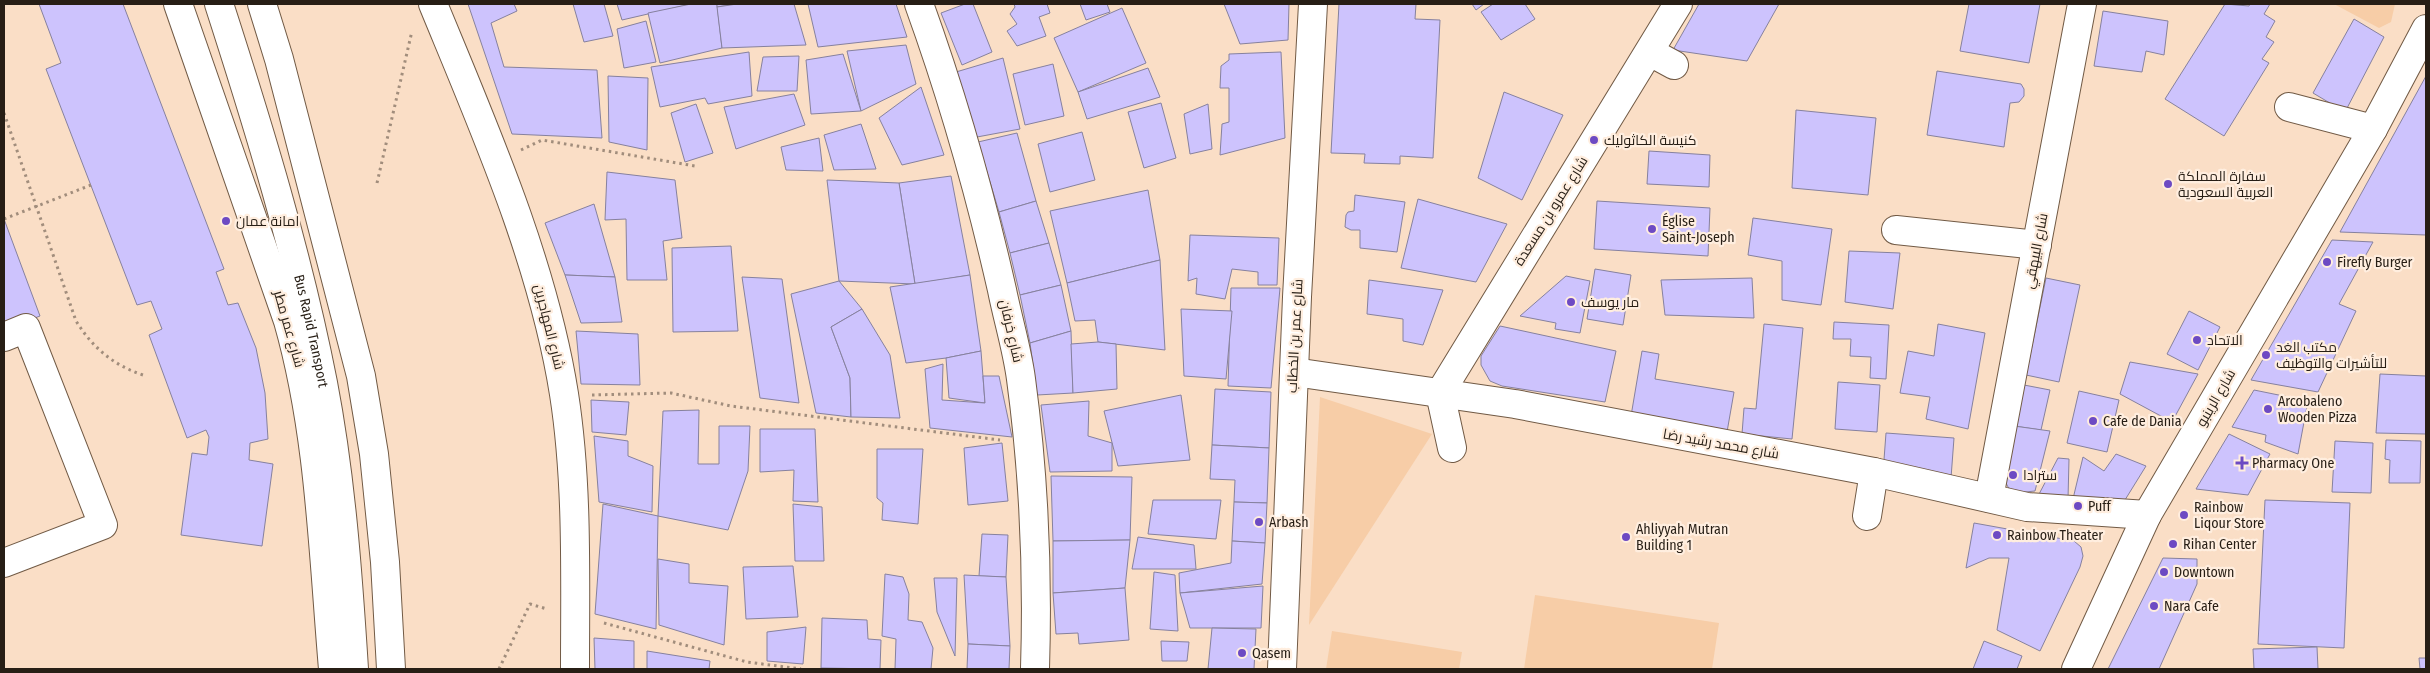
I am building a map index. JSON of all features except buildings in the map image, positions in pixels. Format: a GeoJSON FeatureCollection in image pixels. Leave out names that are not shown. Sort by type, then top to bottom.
{"type":"FeatureCollection","features":[{"type":"Feature","properties":{"kind":"street","name":"شارع عمر مطر"},"geometry":{"type":"LineString","coordinates":[[178,4],[288,321],[298,356],[308,406],[334,669]]}},
{"type":"Feature","properties":{"kind":"street","name":"Bus Rapid Transport"},"geometry":{"type":"LineString","coordinates":[[219,4],[261,134],[308,314],[323,385],[336,468],[354,669]]}},
{"type":"Feature","properties":{"kind":"street"},"geometry":{"type":"LineString","coordinates":[[262,4],[279,59],[361,376],[374,454],[383,543],[391,669]]}},
{"type":"Feature","properties":{"kind":"street","name":"شارع المهاجرين"},"geometry":{"type":"LineString","coordinates":[[434,4],[496,162],[543,298],[564,395],[575,541],[575,669]]}},
{"type":"Feature","properties":{"kind":"street","name":"شارع خرفان"},"geometry":{"type":"LineString","coordinates":[[920,4],[946,80],[991,242],[1021,376],[1036,530],[1035,669]]}},
{"type":"Feature","properties":{"kind":"street","name":"شارع عمر بن الخطاب"},"geometry":{"type":"LineString","coordinates":[[1282,669],[1294,372],[1313,4]]}},
{"type":"Feature","properties":{"kind":"street","name":"شارع عمرو بن مسعدة"},"geometry":{"type":"LineString","coordinates":[[1440,393],[1678,4]]}},
{"type":"Feature","properties":{"kind":"street","name":"شارع البيهقي"},"geometry":{"type":"LineString","coordinates":[[1989,498],[2082,4]]}},
{"type":"Feature","properties":{"kind":"street","name":"شارع الرينبو"},"geometry":{"type":"LineString","coordinates":[[2076,669],[2147,516],[2373,129],[2426,29]]}},
{"type":"Feature","properties":{"kind":"street"},"geometry":{"type":"LineString","coordinates":[[1650,52],[1674,65]]}},
{"type":"Feature","properties":{"kind":"street"},"geometry":{"type":"LineString","coordinates":[[2289,107],[2373,129]]}},
{"type":"Feature","properties":{"kind":"street"},"geometry":{"type":"LineString","coordinates":[[1896,230],[2037,245]]}},
{"type":"Feature","properties":{"kind":"street"},"geometry":{"type":"LineString","coordinates":[[4,337],[26,328],[103,525],[4,564]]}},
{"type":"Feature","properties":{"kind":"street","name":"شارع محمد رشيد رضا"},"geometry":{"type":"LineString","coordinates":[[1294,372],[1516,404],[1874,472],[2027,507],[2147,516]]}},
{"type":"Feature","properties":{"kind":"street"},"geometry":{"type":"LineString","coordinates":[[1440,393],[1452,448]]}},
{"type":"Feature","properties":{"kind":"street"},"geometry":{"type":"LineString","coordinates":[[1867,516],[1874,472]]}},
{"type":"Feature","properties":{"kind":"path"},"geometry":{"type":"LineString","coordinates":[[377,183],[414,23]]}},
{"type":"Feature","properties":{"kind":"path"},"geometry":{"type":"LineString","coordinates":[[4,113],[76,321],[86,338],[100,352],[128,370],[143,375]]}},
{"type":"Feature","properties":{"kind":"path"},"geometry":{"type":"LineString","coordinates":[[496,162],[542,140],[695,166]]}},
{"type":"Feature","properties":{"kind":"path"},"geometry":{"type":"LineString","coordinates":[[4,219],[90,185]]}},
{"type":"Feature","properties":{"kind":"path"},"geometry":{"type":"LineString","coordinates":[[564,395],[671,394],[731,406],[1029,444]]}},
{"type":"Feature","properties":{"kind":"path"},"geometry":{"type":"LineString","coordinates":[[499,669],[530,604],[747,662],[801,669]]}},
{"type":"Feature","properties":{"kind":"shaded area"},"geometry":{"type":"Polygon","coordinates":[[[2334,4],[2395,4],[2391,22],[2379,28],[2334,4]]]}},
{"type":"Feature","properties":{"kind":"shaded area"},"geometry":{"type":"Polygon","coordinates":[[[1320,397],[1432,434],[1309,625],[1320,397]]]}},
{"type":"Feature","properties":{"kind":"shaded area"},"geometry":{"type":"Polygon","coordinates":[[[1535,595],[1719,623],[1712,669],[1524,669],[1535,595]]]}},
{"type":"Feature","properties":{"kind":"shaded area"},"geometry":{"type":"Polygon","coordinates":[[[1332,631],[1462,652],[1459,669],[1326,669],[1332,631]]]}},
{"type":"Feature","properties":{"kind":"place","name":"كنيسة الكاثوليك"},"geometry":{"type":"Point","coordinates":[1594,140]}},
{"type":"Feature","properties":{"kind":"place","name":"سفارة المملكة العربية السعودية"},"geometry":{"type":"Point","coordinates":[2168,184]}},
{"type":"Feature","properties":{"kind":"place","name":"امانة عمان"},"geometry":{"type":"Point","coordinates":[226,221]}},
{"type":"Feature","properties":{"kind":"place","name":"Église Saint-Joseph"},"geometry":{"type":"Point","coordinates":[1652,229]}},
{"type":"Feature","properties":{"kind":"place","name":"Firefly Burger"},"geometry":{"type":"Point","coordinates":[2327,262]}},
{"type":"Feature","properties":{"kind":"place","name":"مار يوسف"},"geometry":{"type":"Point","coordinates":[1571,302]}},
{"type":"Feature","properties":{"kind":"place","name":"الاتحاد"},"geometry":{"type":"Point","coordinates":[2197,340]}},
{"type":"Feature","properties":{"kind":"place","name":"مكتب الغد للتأشيرات والتوظيف"},"geometry":{"type":"Point","coordinates":[2266,355]}},
{"type":"Feature","properties":{"kind":"place","name":"Arcobaleno Wooden Pizza"},"geometry":{"type":"Point","coordinates":[2268,409]}},
{"type":"Feature","properties":{"kind":"place","name":"Cafe de Dania"},"geometry":{"type":"Point","coordinates":[2093,421]}},
{"type":"Feature","properties":{"kind":"place","name":"Pharmacy One"},"geometry":{"type":"Point","coordinates":[2242,463]}},
{"type":"Feature","properties":{"kind":"place","name":"سترادا"},"geometry":{"type":"Point","coordinates":[2013,475]}},
{"type":"Feature","properties":{"kind":"place","name":"Puff"},"geometry":{"type":"Point","coordinates":[2078,506]}},
{"type":"Feature","properties":{"kind":"place","name":"Rainbow Liqour Store"},"geometry":{"type":"Point","coordinates":[2184,515]}},
{"type":"Feature","properties":{"kind":"place","name":"Arbash"},"geometry":{"type":"Point","coordinates":[1259,522]}},
{"type":"Feature","properties":{"kind":"place","name":"Rainbow Theater"},"geometry":{"type":"Point","coordinates":[1997,535]}},
{"type":"Feature","properties":{"kind":"place","name":"Ahliyyah Mutran Building 1"},"geometry":{"type":"Point","coordinates":[1626,537]}},
{"type":"Feature","properties":{"kind":"place","name":"Rihan Center"},"geometry":{"type":"Point","coordinates":[2173,544]}},
{"type":"Feature","properties":{"kind":"place","name":"Downtown"},"geometry":{"type":"Point","coordinates":[2164,572]}},
{"type":"Feature","properties":{"kind":"place","name":"Nara Cafe"},"geometry":{"type":"Point","coordinates":[2154,606]}},
{"type":"Feature","properties":{"kind":"place","name":"Qasem"},"geometry":{"type":"Point","coordinates":[1242,653]}}]}
